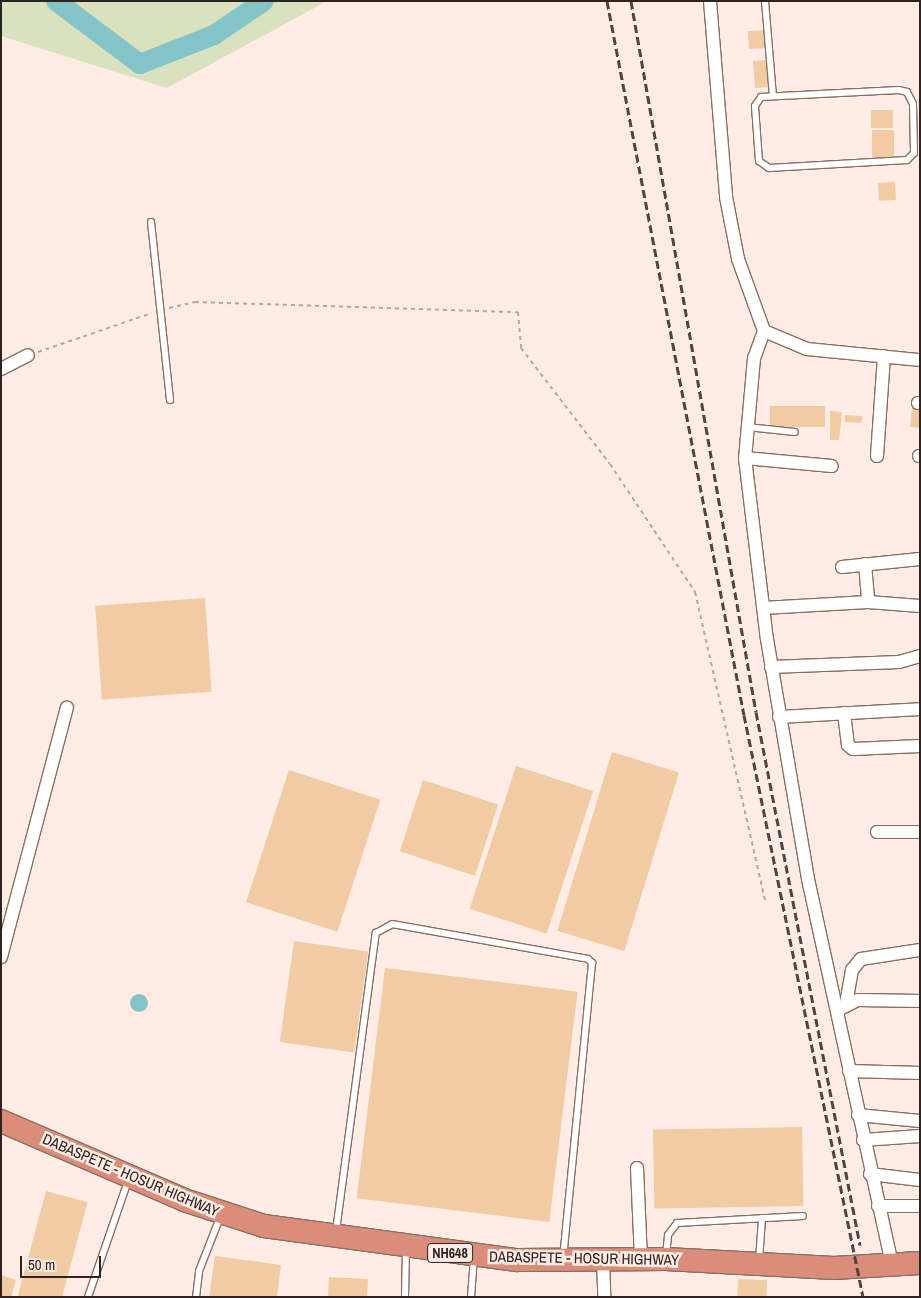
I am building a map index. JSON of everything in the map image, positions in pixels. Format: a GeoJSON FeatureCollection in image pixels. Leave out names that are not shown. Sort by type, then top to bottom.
{"type":"FeatureCollection","features":[{"type":"Feature","properties":{"kind":"highway","name":"DABASPETE - HOSUR HIGHWAY"},"geometry":{"type":"LineString","coordinates":[[1,1121],[221,1213],[264,1226],[474,1256],[563,1260],[603,1258],[758,1262],[834,1268],[892,1263],[920,1263]]}},
{"type":"Feature","properties":{"kind":"street"},"geometry":{"type":"LineString","coordinates":[[710,1],[726,197],[738,259],[764,331],[754,358],[745,458],[771,667],[779,717],[841,1008],[849,1071],[863,1140],[892,1263]]}},
{"type":"Feature","properties":{"kind":"street"},"geometry":{"type":"LineString","coordinates":[[764,331],[807,349],[920,360]]}},
{"type":"Feature","properties":{"kind":"street"},"geometry":{"type":"LineString","coordinates":[[1,369],[28,355]]}},
{"type":"Feature","properties":{"kind":"street"},"geometry":{"type":"LineString","coordinates":[[877,456],[884,356]]}},
{"type":"Feature","properties":{"kind":"street"},"geometry":{"type":"LineString","coordinates":[[745,458],[832,466]]}},
{"type":"Feature","properties":{"kind":"street"},"geometry":{"type":"LineString","coordinates":[[842,567],[920,559]]}},
{"type":"Feature","properties":{"kind":"street"},"geometry":{"type":"LineString","coordinates":[[865,564],[868,602]]}},
{"type":"Feature","properties":{"kind":"street"},"geometry":{"type":"LineString","coordinates":[[763,608],[868,602],[920,606]]}},
{"type":"Feature","properties":{"kind":"street"},"geometry":{"type":"LineString","coordinates":[[771,667],[899,662],[920,656]]}},
{"type":"Feature","properties":{"kind":"street"},"geometry":{"type":"LineString","coordinates":[[1,957],[68,708]]}},
{"type":"Feature","properties":{"kind":"street"},"geometry":{"type":"LineString","coordinates":[[779,717],[920,709]]}},
{"type":"Feature","properties":{"kind":"street"},"geometry":{"type":"LineString","coordinates":[[844,713],[848,745],[853,750],[920,746]]}},
{"type":"Feature","properties":{"kind":"street"},"geometry":{"type":"LineString","coordinates":[[877,832],[920,832]]}},
{"type":"Feature","properties":{"kind":"street"},"geometry":{"type":"LineString","coordinates":[[841,1008],[852,970],[861,959],[920,950]]}},
{"type":"Feature","properties":{"kind":"street"},"geometry":{"type":"LineString","coordinates":[[841,1008],[858,1000],[920,1001]]}},
{"type":"Feature","properties":{"kind":"street"},"geometry":{"type":"LineString","coordinates":[[849,1071],[920,1073]]}},
{"type":"Feature","properties":{"kind":"street"},"geometry":{"type":"LineString","coordinates":[[858,1115],[920,1121]]}},
{"type":"Feature","properties":{"kind":"street"},"geometry":{"type":"LineString","coordinates":[[863,1140],[920,1136]]}},
{"type":"Feature","properties":{"kind":"street"},"geometry":{"type":"LineString","coordinates":[[637,1168],[641,1259]]}},
{"type":"Feature","properties":{"kind":"street"},"geometry":{"type":"LineString","coordinates":[[870,1174],[920,1180]]}},
{"type":"Feature","properties":{"kind":"street"},"geometry":{"type":"LineString","coordinates":[[878,1206],[920,1206]]}},
{"type":"Feature","properties":{"kind":"street"},"geometry":{"type":"LineString","coordinates":[[603,1258],[604,1297]]}},
{"type":"Feature","properties":{"kind":"lane"},"geometry":{"type":"LineString","coordinates":[[765,1],[774,96]]}},
{"type":"Feature","properties":{"kind":"lane"},"geometry":{"type":"LineString","coordinates":[[907,92],[913,104],[914,153],[900,162],[769,168],[759,161],[755,106],[761,97],[774,96],[907,92]]}},
{"type":"Feature","properties":{"kind":"lane"},"geometry":{"type":"LineString","coordinates":[[151,222],[170,400]]}},
{"type":"Feature","properties":{"kind":"lane"},"geometry":{"type":"LineString","coordinates":[[747,427],[795,432]]}},
{"type":"Feature","properties":{"kind":"lane"},"geometry":{"type":"LineString","coordinates":[[336,1235],[376,933],[392,924],[588,959],[592,963],[563,1260]]}},
{"type":"Feature","properties":{"kind":"lane"},"geometry":{"type":"LineString","coordinates":[[88,1297],[130,1175]]}},
{"type":"Feature","properties":{"kind":"lane"},"geometry":{"type":"LineString","coordinates":[[196,1297],[199,1271],[221,1213]]}},
{"type":"Feature","properties":{"kind":"lane"},"geometry":{"type":"LineString","coordinates":[[666,1259],[668,1235],[677,1223],[803,1216]]}},
{"type":"Feature","properties":{"kind":"lane"},"geometry":{"type":"LineString","coordinates":[[758,1262],[762,1218]]}},
{"type":"Feature","properties":{"kind":"lane"},"geometry":{"type":"LineString","coordinates":[[405,1297],[406,1247]]}},
{"type":"Feature","properties":{"kind":"lane"},"geometry":{"type":"LineString","coordinates":[[471,1297],[474,1256]]}},
{"type":"Feature","properties":{"kind":"path"},"geometry":{"type":"LineString","coordinates":[[28,355],[161,310],[195,302],[518,312],[521,348],[610,464],[695,592],[765,900]]}},
{"type":"Feature","properties":{"kind":"green space"},"geometry":{"type":"Polygon","coordinates":[[[1,1],[327,1],[167,88],[1,36],[1,1]]]}},
{"type":"Feature","properties":{"kind":"water"},"geometry":{"type":"Polygon","coordinates":[[[139,994],[145,997],[148,1003],[145,1009],[139,1012],[133,1009],[130,1003],[133,997],[139,994]]]}},
{"type":"Feature","properties":{"kind":"building"},"geometry":{"type":"Polygon","coordinates":[[[768,30],[769,48],[749,49],[748,31],[768,30]]]}},
{"type":"Feature","properties":{"kind":"building"},"geometry":{"type":"Polygon","coordinates":[[[769,60],[771,87],[755,88],[753,61],[769,60]]]}},
{"type":"Feature","properties":{"kind":"building"},"geometry":{"type":"Polygon","coordinates":[[[871,110],[893,110],[893,128],[871,128],[871,110]]]}},
{"type":"Feature","properties":{"kind":"building"},"geometry":{"type":"Polygon","coordinates":[[[872,130],[894,130],[894,162],[872,162],[872,130]]]}},
{"type":"Feature","properties":{"kind":"building"},"geometry":{"type":"Polygon","coordinates":[[[895,182],[896,200],[879,201],[878,183],[895,182]]]}},
{"type":"Feature","properties":{"kind":"building"},"geometry":{"type":"Polygon","coordinates":[[[770,406],[825,406],[825,427],[770,427],[770,406]]]}},
{"type":"Feature","properties":{"kind":"building"},"geometry":{"type":"Polygon","coordinates":[[[912,407],[920,407],[920,428],[910,427],[912,407]]]}},
{"type":"Feature","properties":{"kind":"building"},"geometry":{"type":"Polygon","coordinates":[[[830,411],[842,412],[839,440],[830,440],[830,411]]]}},
{"type":"Feature","properties":{"kind":"building"},"geometry":{"type":"Polygon","coordinates":[[[845,415],[862,416],[862,423],[845,422],[845,415]]]}},
{"type":"Feature","properties":{"kind":"building"},"geometry":{"type":"Polygon","coordinates":[[[205,598],[212,692],[102,699],[95,606],[205,598]]]}},
{"type":"Feature","properties":{"kind":"building"},"geometry":{"type":"Polygon","coordinates":[[[612,752],[679,772],[624,951],[557,931],[612,752]]]}},
{"type":"Feature","properties":{"kind":"building"},"geometry":{"type":"Polygon","coordinates":[[[516,766],[593,791],[547,934],[470,909],[516,766]]]}},
{"type":"Feature","properties":{"kind":"building"},"geometry":{"type":"Polygon","coordinates":[[[289,770],[380,800],[337,932],[246,902],[289,770]]]}},
{"type":"Feature","properties":{"kind":"building"},"geometry":{"type":"Polygon","coordinates":[[[423,780],[498,804],[475,876],[400,851],[423,780]]]}},
{"type":"Feature","properties":{"kind":"building"},"geometry":{"type":"Polygon","coordinates":[[[294,941],[368,951],[354,1052],[280,1042],[294,941]]]}},
{"type":"Feature","properties":{"kind":"building"},"geometry":{"type":"Polygon","coordinates":[[[385,968],[578,992],[549,1222],[357,1198],[385,968]]]}},
{"type":"Feature","properties":{"kind":"building"},"geometry":{"type":"Polygon","coordinates":[[[802,1127],[803,1206],[654,1209],[653,1130],[802,1127]]]}},
{"type":"Feature","properties":{"kind":"building"},"geometry":{"type":"Polygon","coordinates":[[[46,1191],[88,1202],[62,1297],[18,1297],[46,1191]]]}},
{"type":"Feature","properties":{"kind":"building"},"geometry":{"type":"Polygon","coordinates":[[[215,1256],[281,1265],[277,1297],[209,1297],[215,1256]]]}},
{"type":"Feature","properties":{"kind":"building"},"geometry":{"type":"Polygon","coordinates":[[[1,1275],[16,1280],[11,1297],[1,1297],[1,1275]]]}},
{"type":"Feature","properties":{"kind":"building"},"geometry":{"type":"Polygon","coordinates":[[[329,1277],[368,1279],[367,1297],[328,1297],[329,1277]]]}},
{"type":"Feature","properties":{"kind":"building"},"geometry":{"type":"Polygon","coordinates":[[[738,1279],[767,1280],[766,1297],[737,1297],[738,1279]]]}},
{"type":"Feature","properties":{"kind":"waterway"},"geometry":{"type":"LineString","coordinates":[[56,1],[140,64],[214,35],[264,1]]}},
{"type":"Feature","properties":{"kind":"railway"},"geometry":{"type":"LineString","coordinates":[[607,1],[744,715],[863,1297]]}},
{"type":"Feature","properties":{"kind":"railway"},"geometry":{"type":"LineString","coordinates":[[631,1],[756,712],[860,1245]]}}]}
